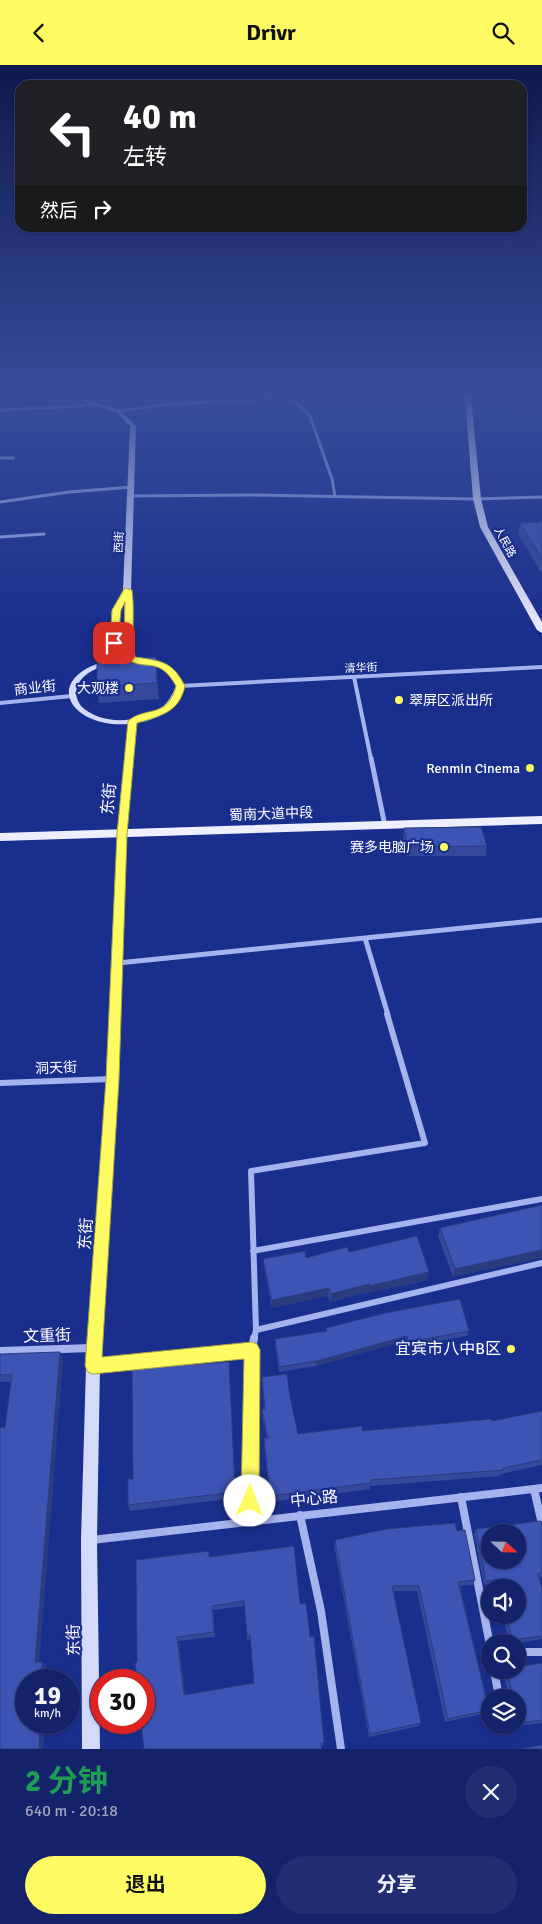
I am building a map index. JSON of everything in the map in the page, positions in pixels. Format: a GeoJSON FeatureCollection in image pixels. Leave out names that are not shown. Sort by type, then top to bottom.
{"type":"FeatureCollection","features":[{"type":"Feature","properties":{"kind":"main road","name":"西街"},"geometry":{"type":"LineString","coordinates":[[131,659],[128,643],[130,611],[128,590],[132,476]]}},
{"type":"Feature","properties":{"kind":"main road","name":"人民路"},"geometry":{"type":"LineString","coordinates":[[475,476],[477,499],[484,527],[542,630]]}},
{"type":"Feature","properties":{"kind":"main road","name":"西街"},"geometry":{"type":"LineString","coordinates":[[112,661],[116,610],[128,590]]}},
{"type":"Feature","properties":{"kind":"main road"},"geometry":{"type":"LineString","coordinates":[[131,659],[156,663],[173,672],[180,686],[178,697],[169,707],[160,713],[132,721],[116,722],[97,719],[76,706],[72,696],[74,685],[88,670],[112,661],[131,659]]}},
{"type":"Feature","properties":{"kind":"main road","name":"东街"},"geometry":{"type":"LineString","coordinates":[[91,1749],[89,1540],[93,1366],[112,1079],[122,834],[132,721]]}},
{"type":"Feature","properties":{"kind":"main road","name":"蜀南大道中段"},"geometry":{"type":"LineString","coordinates":[[0,837],[542,820]]}},
{"type":"Feature","properties":{"kind":"street"},"geometry":{"type":"LineString","coordinates":[[331,476],[335,496]]}},
{"type":"Feature","properties":{"kind":"street"},"geometry":{"type":"LineString","coordinates":[[0,502],[69,491],[132,487]]}},
{"type":"Feature","properties":{"kind":"street"},"geometry":{"type":"LineString","coordinates":[[132,496],[174,498],[267,495],[477,499],[542,497]]}},
{"type":"Feature","properties":{"kind":"street"},"geometry":{"type":"LineString","coordinates":[[0,537],[44,535]]}},
{"type":"Feature","properties":{"kind":"street","name":"清华街"},"geometry":{"type":"LineString","coordinates":[[180,686],[542,667]]}},
{"type":"Feature","properties":{"kind":"street"},"geometry":{"type":"LineString","coordinates":[[354,677],[385,826]]}},
{"type":"Feature","properties":{"kind":"street","name":"商业街"},"geometry":{"type":"LineString","coordinates":[[0,703],[72,696]]}},
{"type":"Feature","properties":{"kind":"street"},"geometry":{"type":"LineString","coordinates":[[118,963],[542,920]]}},
{"type":"Feature","properties":{"kind":"street"},"geometry":{"type":"LineString","coordinates":[[250,1520],[252,1350],[256,1330],[251,1171],[425,1143],[365,938]]}},
{"type":"Feature","properties":{"kind":"street","name":"洞天街"},"geometry":{"type":"LineString","coordinates":[[0,1083],[112,1079]]}},
{"type":"Feature","properties":{"kind":"street"},"geometry":{"type":"LineString","coordinates":[[253,1251],[542,1199]]}},
{"type":"Feature","properties":{"kind":"street"},"geometry":{"type":"LineString","coordinates":[[256,1330],[542,1263]]}},
{"type":"Feature","properties":{"kind":"street","name":"文重街"},"geometry":{"type":"LineString","coordinates":[[0,1351],[94,1348]]}},
{"type":"Feature","properties":{"kind":"street"},"geometry":{"type":"LineString","coordinates":[[93,1366],[252,1350]]}},
{"type":"Feature","properties":{"kind":"street"},"geometry":{"type":"LineString","coordinates":[[538,1488],[542,1524]]}},
{"type":"Feature","properties":{"kind":"street","name":"中心路"},"geometry":{"type":"LineString","coordinates":[[89,1540],[538,1488]]}},
{"type":"Feature","properties":{"kind":"street"},"geometry":{"type":"LineString","coordinates":[[461,1497],[488,1634]]}},
{"type":"Feature","properties":{"kind":"street"},"geometry":{"type":"LineString","coordinates":[[300,1515],[322,1611],[341,1749]]}},
{"type":"Feature","properties":{"kind":"street"},"geometry":{"type":"LineString","coordinates":[[526,1653],[542,1652]]}},
{"type":"Feature","properties":{"kind":"building"},"geometry":{"type":"Polygon","coordinates":[[[542,522],[542,559],[520,523],[542,522]]]}},
{"type":"Feature","properties":{"kind":"building"},"geometry":{"type":"Polygon","coordinates":[[[156,657],[157,683],[97,687],[97,661],[156,657]]]}},
{"type":"Feature","properties":{"kind":"building"},"geometry":{"type":"Polygon","coordinates":[[[481,827],[487,846],[407,847],[404,828],[481,827]]]}},
{"type":"Feature","properties":{"kind":"building"},"geometry":{"type":"Polygon","coordinates":[[[542,1205],[542,1250],[455,1269],[440,1228],[542,1205]]]}},
{"type":"Feature","properties":{"kind":"building"},"geometry":{"type":"Polygon","coordinates":[[[417,1236],[429,1272],[331,1294],[329,1288],[272,1300],[263,1259],[305,1251],[306,1258],[347,1247],[349,1252],[417,1236]]]}},
{"type":"Feature","properties":{"kind":"building"},"geometry":{"type":"Polygon","coordinates":[[[460,1299],[469,1331],[408,1342],[407,1336],[317,1361],[279,1367],[275,1339],[327,1331],[326,1328],[385,1313],[460,1299]]]}},
{"type":"Feature","properties":{"kind":"building"},"geometry":{"type":"Polygon","coordinates":[[[60,1352],[35,1662],[42,1662],[42,1669],[15,1669],[15,1734],[40,1734],[39,1749],[0,1749],[0,1427],[5,1428],[12,1374],[0,1375],[0,1354],[60,1352]]]}},
{"type":"Feature","properties":{"kind":"building"},"geometry":{"type":"Polygon","coordinates":[[[229,1362],[235,1492],[128,1505],[128,1479],[133,1479],[132,1369],[229,1362]]]}},
{"type":"Feature","properties":{"kind":"building"},"geometry":{"type":"Polygon","coordinates":[[[287,1374],[298,1434],[362,1426],[362,1431],[491,1419],[492,1421],[542,1411],[542,1460],[503,1468],[503,1470],[371,1480],[371,1483],[270,1496],[264,1438],[268,1438],[262,1409],[265,1409],[262,1377],[287,1374]]]}},
{"type":"Feature","properties":{"kind":"building"},"geometry":{"type":"Polygon","coordinates":[[[542,1522],[542,1573],[538,1574],[542,1588],[542,1636],[526,1638],[526,1634],[511,1634],[509,1624],[526,1624],[526,1579],[486,1579],[484,1569],[526,1569],[526,1524],[516,1524],[542,1522]]]}},
{"type":"Feature","properties":{"kind":"building"},"geometry":{"type":"Polygon","coordinates":[[[455,1523],[457,1531],[465,1530],[475,1580],[458,1582],[484,1689],[481,1689],[481,1712],[448,1719],[419,1586],[392,1586],[421,1723],[370,1734],[335,1540],[386,1529],[455,1523]]]}},
{"type":"Feature","properties":{"kind":"building"},"geometry":{"type":"Polygon","coordinates":[[[481,1528],[481,1555],[476,1529],[481,1528]]]}},
{"type":"Feature","properties":{"kind":"building"},"geometry":{"type":"Polygon","coordinates":[[[294,1546],[300,1604],[306,1603],[310,1637],[314,1636],[324,1743],[321,1743],[322,1749],[144,1749],[142,1734],[155,1734],[155,1669],[136,1669],[136,1560],[209,1551],[209,1557],[294,1546]],[[244,1601],[212,1606],[214,1632],[177,1637],[184,1695],[254,1683],[250,1635],[247,1635],[244,1601]]]}},
{"type":"Feature","properties":{"kind":"building"},"geometry":{"type":"Polygon","coordinates":[[[542,1663],[542,1720],[526,1722],[526,1689],[511,1689],[509,1679],[526,1679],[526,1666],[542,1663]]]}},
{"type":"Feature","properties":{"kind":"building"},"geometry":{"type":"Polygon","coordinates":[[[542,1745],[542,1749],[519,1749],[542,1745]]]}},
{"type":"Feature","properties":{"kind":"place","name":"大观楼"},"geometry":{"type":"Point","coordinates":[129,688]}},
{"type":"Feature","properties":{"kind":"place","name":"翠屏区派出所"},"geometry":{"type":"Point","coordinates":[399,700]}},
{"type":"Feature","properties":{"kind":"place","name":"Renmin Cinema"},"geometry":{"type":"Point","coordinates":[530,768]}},
{"type":"Feature","properties":{"kind":"place","name":"赛多电脑广场"},"geometry":{"type":"Point","coordinates":[444,847]}},
{"type":"Feature","properties":{"kind":"place","name":"宜宾市八中B区"},"geometry":{"type":"Point","coordinates":[511,1349]}},
{"type":"Feature","properties":{"kind":"route"},"geometry":{"type":"LineString","coordinates":[[114,643],[116,610],[128,590],[130,611],[128,643],[131,659],[156,663],[173,672],[180,686],[178,697],[169,707],[160,713],[132,721],[122,834],[112,1079],[93,1366],[252,1350],[250,1501]]}}]}
